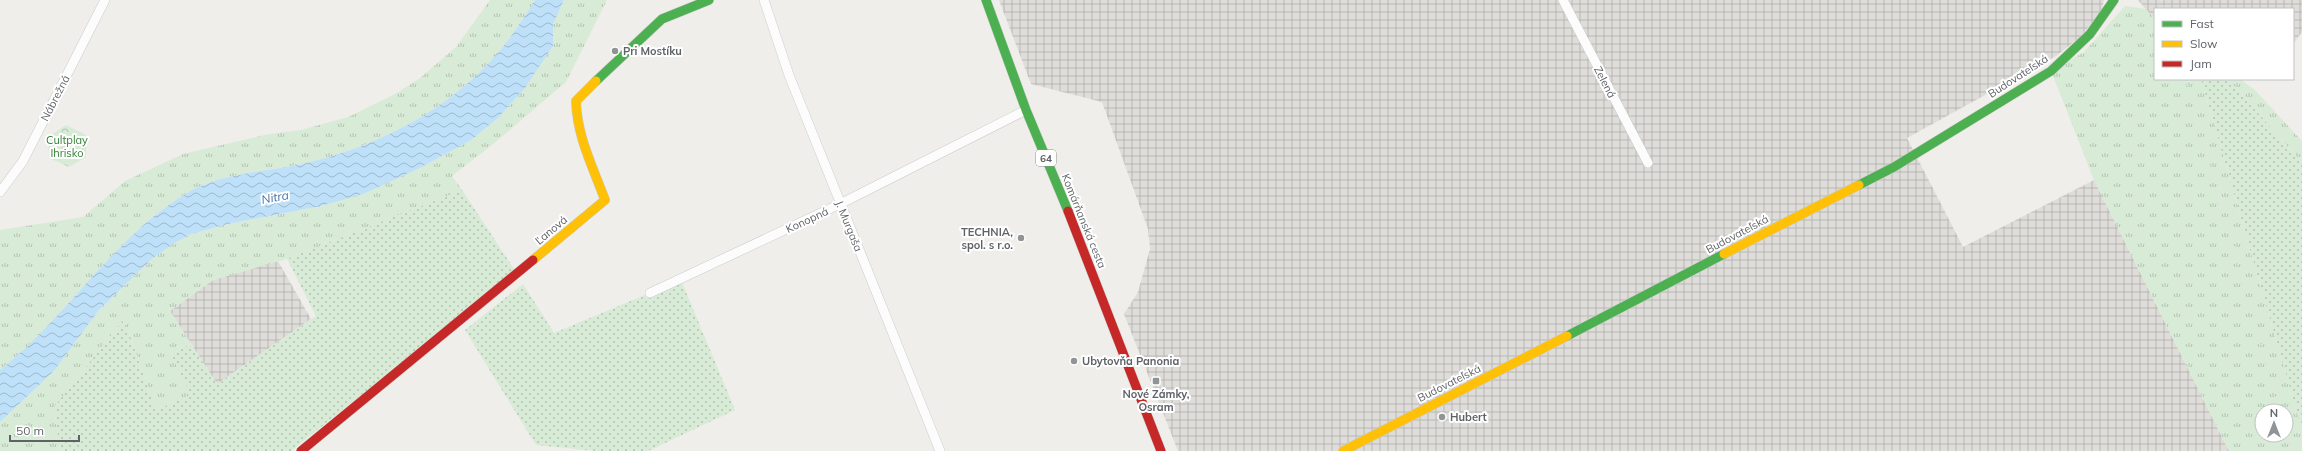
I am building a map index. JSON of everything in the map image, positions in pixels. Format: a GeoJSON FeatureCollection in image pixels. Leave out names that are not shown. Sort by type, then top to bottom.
{"type":"FeatureCollection","features":[{"type":"Feature","properties":{"kind":"street","name":"Nábrežná"},"geometry":{"type":"LineString","coordinates":[[0,192],[23,161],[105,0]]}},
{"type":"Feature","properties":{"kind":"street","name":"Ľanová"},"geometry":{"type":"LineString","coordinates":[[301,451],[605,200],[578,127],[576,101],[662,20],[709,0]]}},
{"type":"Feature","properties":{"kind":"street","name":"J. Murgaša"},"geometry":{"type":"LineString","coordinates":[[764,0],[789,75],[940,451]]}},
{"type":"Feature","properties":{"kind":"street","name":"Komárňanská cesta"},"geometry":{"type":"LineString","coordinates":[[986,0],[1026,110],[1074,226],[1160,451]]}},
{"type":"Feature","properties":{"kind":"street","name":"Zelená"},"geometry":{"type":"LineString","coordinates":[[1563,0],[1648,163]]}},
{"type":"Feature","properties":{"kind":"street","name":"Budovateľská"},"geometry":{"type":"LineString","coordinates":[[1343,451],[1894,167],[2050,71],[2090,34],[2114,0]]}},
{"type":"Feature","properties":{"kind":"street","name":"Konopná"},"geometry":{"type":"LineString","coordinates":[[650,293],[840,204],[1026,110]]}},
{"type":"Feature","properties":{"kind":"shaded area"},"geometry":{"type":"Polygon","coordinates":[[[999,0],[2104,0],[2101,13],[2079,38],[2056,56],[1907,138],[1963,247],[2094,180],[2229,451],[1178,451],[1124,314],[1138,292],[1150,249],[1148,229],[1102,102],[1031,84],[999,0]]]}},
{"type":"Feature","properties":{"kind":"shaded area"},"geometry":{"type":"Polygon","coordinates":[[[2138,0],[2302,0],[2302,32],[2294,43],[2294,8],[2154,8],[2154,19],[2138,0]]]}},
{"type":"Feature","properties":{"kind":"shaded area"},"geometry":{"type":"Polygon","coordinates":[[[278,261],[311,319],[217,384],[170,311],[213,280],[278,261]]]}},
{"type":"Feature","properties":{"kind":"green space"},"geometry":{"type":"Polygon","coordinates":[[[490,0],[535,0],[532,7],[498,52],[476,76],[451,97],[424,115],[365,145],[334,156],[302,164],[227,177],[198,187],[185,194],[134,233],[47,327],[0,370],[0,230],[83,217],[125,181],[183,154],[269,134],[301,130],[348,117],[397,93],[420,78],[456,47],[490,0]]]}},
{"type":"Feature","properties":{"kind":"green space"},"geometry":{"type":"Polygon","coordinates":[[[564,0],[607,0],[566,82],[492,145],[452,176],[462,190],[287,259],[213,280],[170,311],[191,344],[171,354],[191,395],[156,410],[124,319],[54,407],[60,451],[0,451],[0,422],[54,371],[99,310],[153,258],[175,242],[191,234],[228,224],[321,206],[363,193],[422,167],[471,140],[498,118],[525,88],[553,46],[553,24],[564,0]]]}},
{"type":"Feature","properties":{"kind":"green space"},"geometry":{"type":"Polygon","coordinates":[[[2125,6],[2146,9],[2154,19],[2154,80],[2201,80],[2302,430],[2302,451],[2229,451],[2094,180],[2051,71],[2084,52],[2125,6]]]}},
{"type":"Feature","properties":{"kind":"green space"},"geometry":{"type":"Polygon","coordinates":[[[2201,80],[2229,80],[2302,163],[2302,430],[2201,80]]]}},
{"type":"Feature","properties":{"kind":"green space"},"geometry":{"type":"Polygon","coordinates":[[[2229,80],[2241,80],[2255,90],[2302,141],[2302,163],[2229,80]]]}},
{"type":"Feature","properties":{"kind":"green space","name":"Cultplay Ihrisko"},"geometry":{"type":"Polygon","coordinates":[[[66,125],[86,135],[86,157],[69,167],[49,158],[48,137],[66,125]]]}},
{"type":"Feature","properties":{"kind":"green space"},"geometry":{"type":"Polygon","coordinates":[[[462,190],[516,272],[291,451],[60,451],[54,407],[124,319],[156,410],[191,395],[171,354],[191,344],[217,384],[316,316],[287,259],[462,190]]]}},
{"type":"Feature","properties":{"kind":"green space"},"geometry":{"type":"Polygon","coordinates":[[[681,280],[735,410],[648,451],[596,451],[536,445],[465,330],[523,284],[554,333],[681,280]]]}},
{"type":"Feature","properties":{"kind":"water","name":"Nitra"},"geometry":{"type":"Polygon","coordinates":[[[535,0],[564,0],[553,24],[553,46],[525,88],[498,118],[471,140],[422,167],[363,194],[321,206],[228,224],[191,234],[176,242],[153,258],[99,310],[54,371],[0,422],[0,370],[47,327],[134,233],[159,213],[185,194],[198,187],[227,177],[302,164],[334,156],[365,145],[424,115],[451,97],[476,76],[498,52],[518,26],[535,0]]]}},
{"type":"Feature","properties":{"kind":"railway"},"geometry":{"type":"LineString","coordinates":[[2162,0],[2165,8]]}},
{"type":"Feature","properties":{"kind":"railway"},"geometry":{"type":"LineString","coordinates":[[2185,80],[2279,403]]}},
{"type":"Feature","properties":{"kind":"railway"},"geometry":{"type":"LineString","coordinates":[[2290,443],[2292,451]]}},
{"type":"Feature","properties":{"kind":"traffic: fast"},"geometry":{"type":"LineString","coordinates":[[596,81],[662,19],[709,0]]}},
{"type":"Feature","properties":{"kind":"traffic: fast"},"geometry":{"type":"LineString","coordinates":[[986,0],[1026,110],[1068,211]]}},
{"type":"Feature","properties":{"kind":"traffic: fast"},"geometry":{"type":"LineString","coordinates":[[1859,185],[1894,167],[2051,71],[2090,34],[2114,0]]}},
{"type":"Feature","properties":{"kind":"traffic: fast"},"geometry":{"type":"LineString","coordinates":[[1567,336],[1724,254]]}},
{"type":"Feature","properties":{"kind":"traffic: slow"},"geometry":{"type":"LineString","coordinates":[[533,260],[605,200],[582,139],[576,101],[596,81]]}},
{"type":"Feature","properties":{"kind":"traffic: slow"},"geometry":{"type":"LineString","coordinates":[[1724,254],[1859,185]]}},
{"type":"Feature","properties":{"kind":"traffic: slow"},"geometry":{"type":"LineString","coordinates":[[1343,451],[1567,336]]}},
{"type":"Feature","properties":{"kind":"traffic: jam"},"geometry":{"type":"LineString","coordinates":[[1068,211],[1161,451]]}},
{"type":"Feature","properties":{"kind":"traffic: jam"},"geometry":{"type":"LineString","coordinates":[[301,451],[533,260]]}},
{"type":"Feature","properties":{"kind":"place","name":"Pri Mostíku"},"geometry":{"type":"Point","coordinates":[615,51]}},
{"type":"Feature","properties":{"kind":"place","name":"TECHNIA, spol. s r.o."},"geometry":{"type":"Point","coordinates":[1021,238]}},
{"type":"Feature","properties":{"kind":"place","name":"Ubytovňa Panonia"},"geometry":{"type":"Point","coordinates":[1074,361]}},
{"type":"Feature","properties":{"kind":"place","name":"Nové Zámky, Osram"},"geometry":{"type":"Point","coordinates":[1156,381]}},
{"type":"Feature","properties":{"kind":"place","name":"Hubert"},"geometry":{"type":"Point","coordinates":[1442,417]}}]}
